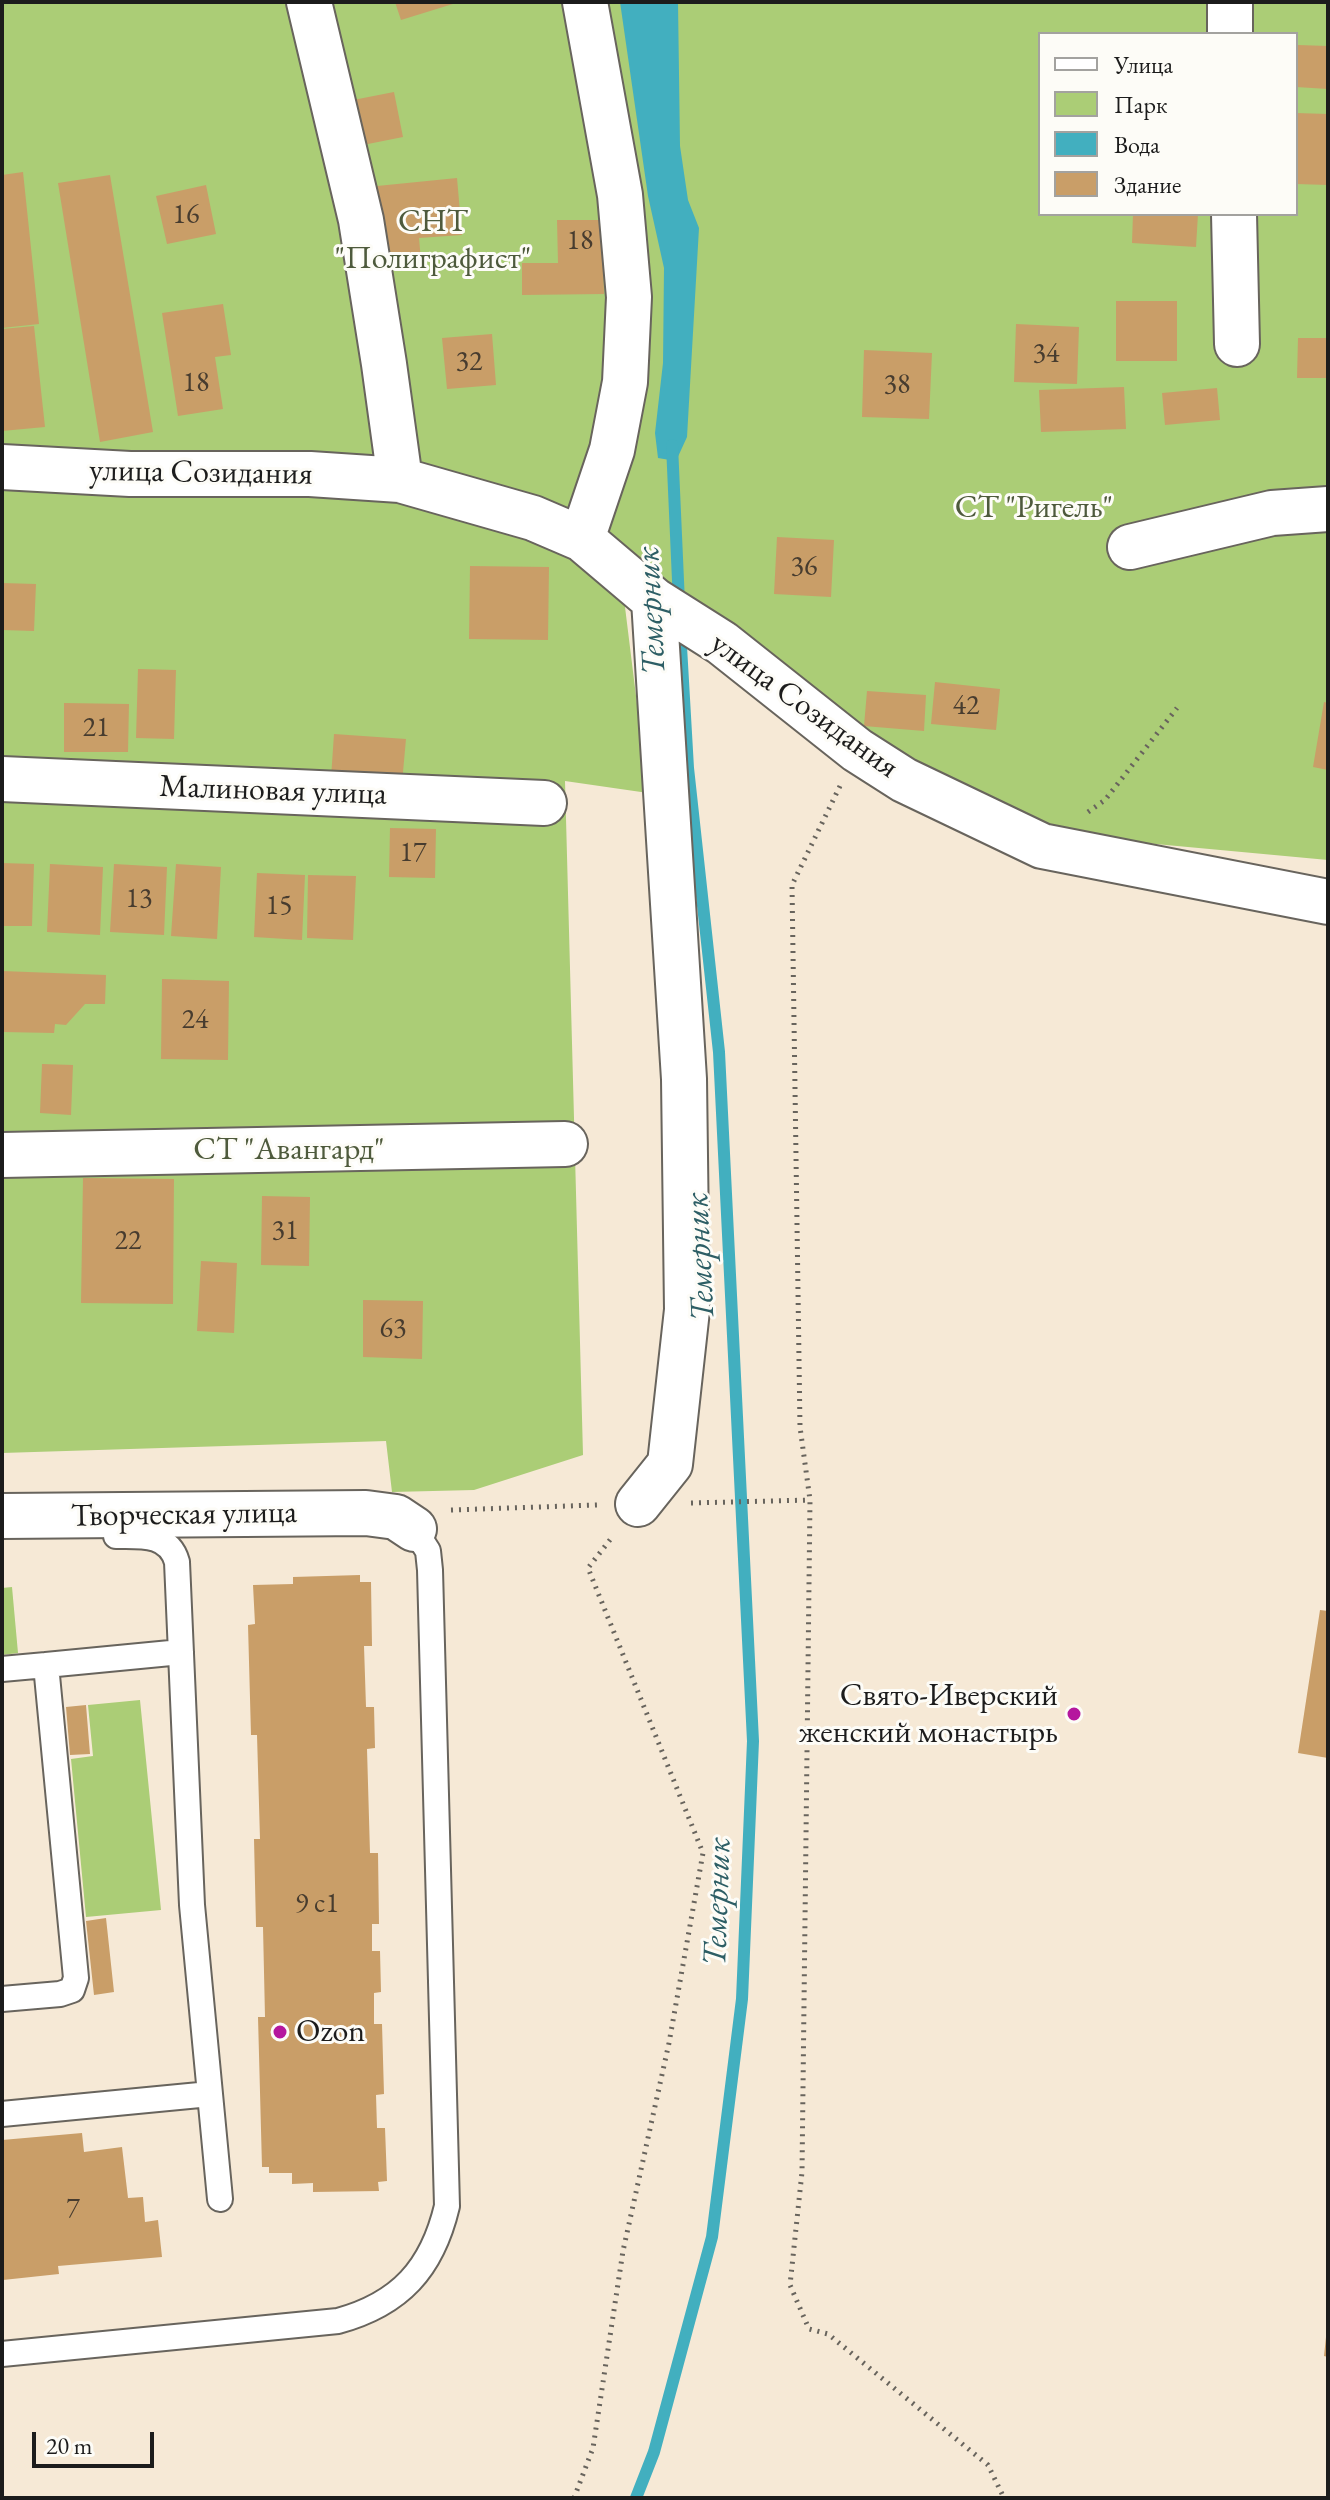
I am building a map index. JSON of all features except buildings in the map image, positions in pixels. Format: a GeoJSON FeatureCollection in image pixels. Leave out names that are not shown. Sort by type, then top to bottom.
{"type":"FeatureCollection","features":[{"type":"Feature","properties":{"kind":"street"},"geometry":{"type":"LineString","coordinates":[[309,2],[361,220],[400,480]]}},
{"type":"Feature","properties":{"kind":"street"},"geometry":{"type":"LineString","coordinates":[[582,539],[612,450],[625,382],[629,297],[620,195],[585,2]]}},
{"type":"Feature","properties":{"kind":"street"},"geometry":{"type":"LineString","coordinates":[[1230,2],[1230,32]]}},
{"type":"Feature","properties":{"kind":"street"},"geometry":{"type":"LineString","coordinates":[[1234,216],[1237,344]]}},
{"type":"Feature","properties":{"kind":"street","name":"улица Созидания"},"geometry":{"type":"LineString","coordinates":[[2,467],[130,474],[310,474],[400,480],[533,518],[582,539],[654,600],[722,643],[857,750],[904,780],[1042,846],[1328,902]]}},
{"type":"Feature","properties":{"kind":"street"},"geometry":{"type":"LineString","coordinates":[[1130,547],[1272,513],[1328,509]]}},
{"type":"Feature","properties":{"kind":"street"},"geometry":{"type":"LineString","coordinates":[[638,1504],[670,1464],[687,1310],[684,1079],[654,600]]}},
{"type":"Feature","properties":{"kind":"street","name":"Малиновая улица"},"geometry":{"type":"LineString","coordinates":[[2,779],[544,803]]}},
{"type":"Feature","properties":{"kind":"street"},"geometry":{"type":"LineString","coordinates":[[2,1155],[565,1144]]}},
{"type":"Feature","properties":{"kind":"street","name":"Творческая улица"},"geometry":{"type":"LineString","coordinates":[[2,1516],[366,1513],[430,1520]]}},
{"type":"Feature","properties":{"kind":"lane"},"geometry":{"type":"LineString","coordinates":[[2,2354],[338,2321],[360,2315],[389,2299],[415,2277],[430,2256],[441,2232],[447,2206],[428,1551],[430,1520]]}},
{"type":"Feature","properties":{"kind":"lane"},"geometry":{"type":"LineString","coordinates":[[2,1535],[148,1537],[163,1542],[175,1554],[192,1905],[220,2199]]}},
{"type":"Feature","properties":{"kind":"lane"},"geometry":{"type":"LineString","coordinates":[[2,1669],[181,1652]]}},
{"type":"Feature","properties":{"kind":"lane"},"geometry":{"type":"LineString","coordinates":[[2,1999],[60,1994],[72,1990],[76,1978],[46,1665]]}},
{"type":"Feature","properties":{"kind":"lane"},"geometry":{"type":"LineString","coordinates":[[2,2114],[210,2094]]}},
{"type":"Feature","properties":{"kind":"path"},"geometry":{"type":"LineString","coordinates":[[1042,846],[1105,800],[1177,708]]}},
{"type":"Feature","properties":{"kind":"path"},"geometry":{"type":"LineString","coordinates":[[857,750],[792,885],[800,1427],[810,1500],[802,2172],[790,2285],[809,2329],[828,2334],[988,2465],[1004,2498]]}},
{"type":"Feature","properties":{"kind":"path"},"geometry":{"type":"LineString","coordinates":[[714,1503],[810,1500]]}},
{"type":"Feature","properties":{"kind":"path"},"geometry":{"type":"LineString","coordinates":[[430,1520],[638,1504]]}},
{"type":"Feature","properties":{"kind":"path"},"geometry":{"type":"LineString","coordinates":[[574,2498],[593,2448],[623,2251],[669,2043],[703,1853],[588,1568],[638,1504]]}},
{"type":"Feature","properties":{"kind":"green space"},"geometry":{"type":"Polygon","coordinates":[[[2,2],[1328,2],[1328,860],[1037,833],[857,750],[630,579],[625,607],[648,793],[565,781],[583,1455],[474,1490],[392,1492],[386,1441],[2,1453],[2,2]]]}},
{"type":"Feature","properties":{"kind":"green space"},"geometry":{"type":"Polygon","coordinates":[[[12,1587],[18,1653],[2,1655],[2,1588],[12,1587]]]}},
{"type":"Feature","properties":{"kind":"green space"},"geometry":{"type":"Polygon","coordinates":[[[140,1700],[161,1910],[86,1917],[71,1759],[93,1756],[88,1705],[140,1700]]]}},
{"type":"Feature","properties":{"kind":"water"},"geometry":{"type":"Polygon","coordinates":[[[620,2],[678,2],[680,146],[688,200],[699,228],[687,437],[676,461],[658,458],[655,433],[663,363],[664,268],[648,196],[620,2]]]}},
{"type":"Feature","properties":{"kind":"waterway","name":"Темерник"},"geometry":{"type":"LineString","coordinates":[[672,445],[679,603]]}},
{"type":"Feature","properties":{"kind":"waterway","name":"Темерник"},"geometry":{"type":"LineString","coordinates":[[636,2498],[654,2452],[712,2237],[742,1999],[753,1741],[719,1052],[688,768],[680,629]]}},
{"type":"Feature","properties":{"kind":"place","name":"Свято-Иверский женский монастырь"},"geometry":{"type":"Point","coordinates":[1074,1714]}},
{"type":"Feature","properties":{"kind":"place","name":"Ozon"},"geometry":{"type":"Point","coordinates":[280,2032]}},
{"type":"Feature","properties":{"kind":"park label","name":"СНТ \"Полиграфист\""},"geometry":{"type":"Point","coordinates":[433,240]}},
{"type":"Feature","properties":{"kind":"park label","name":"СТ \"Ригель\""},"geometry":{"type":"Point","coordinates":[1034,508]}},
{"type":"Feature","properties":{"kind":"park label","name":"СТ \"Авангард\""},"geometry":{"type":"Point","coordinates":[289,1150]}}]}
